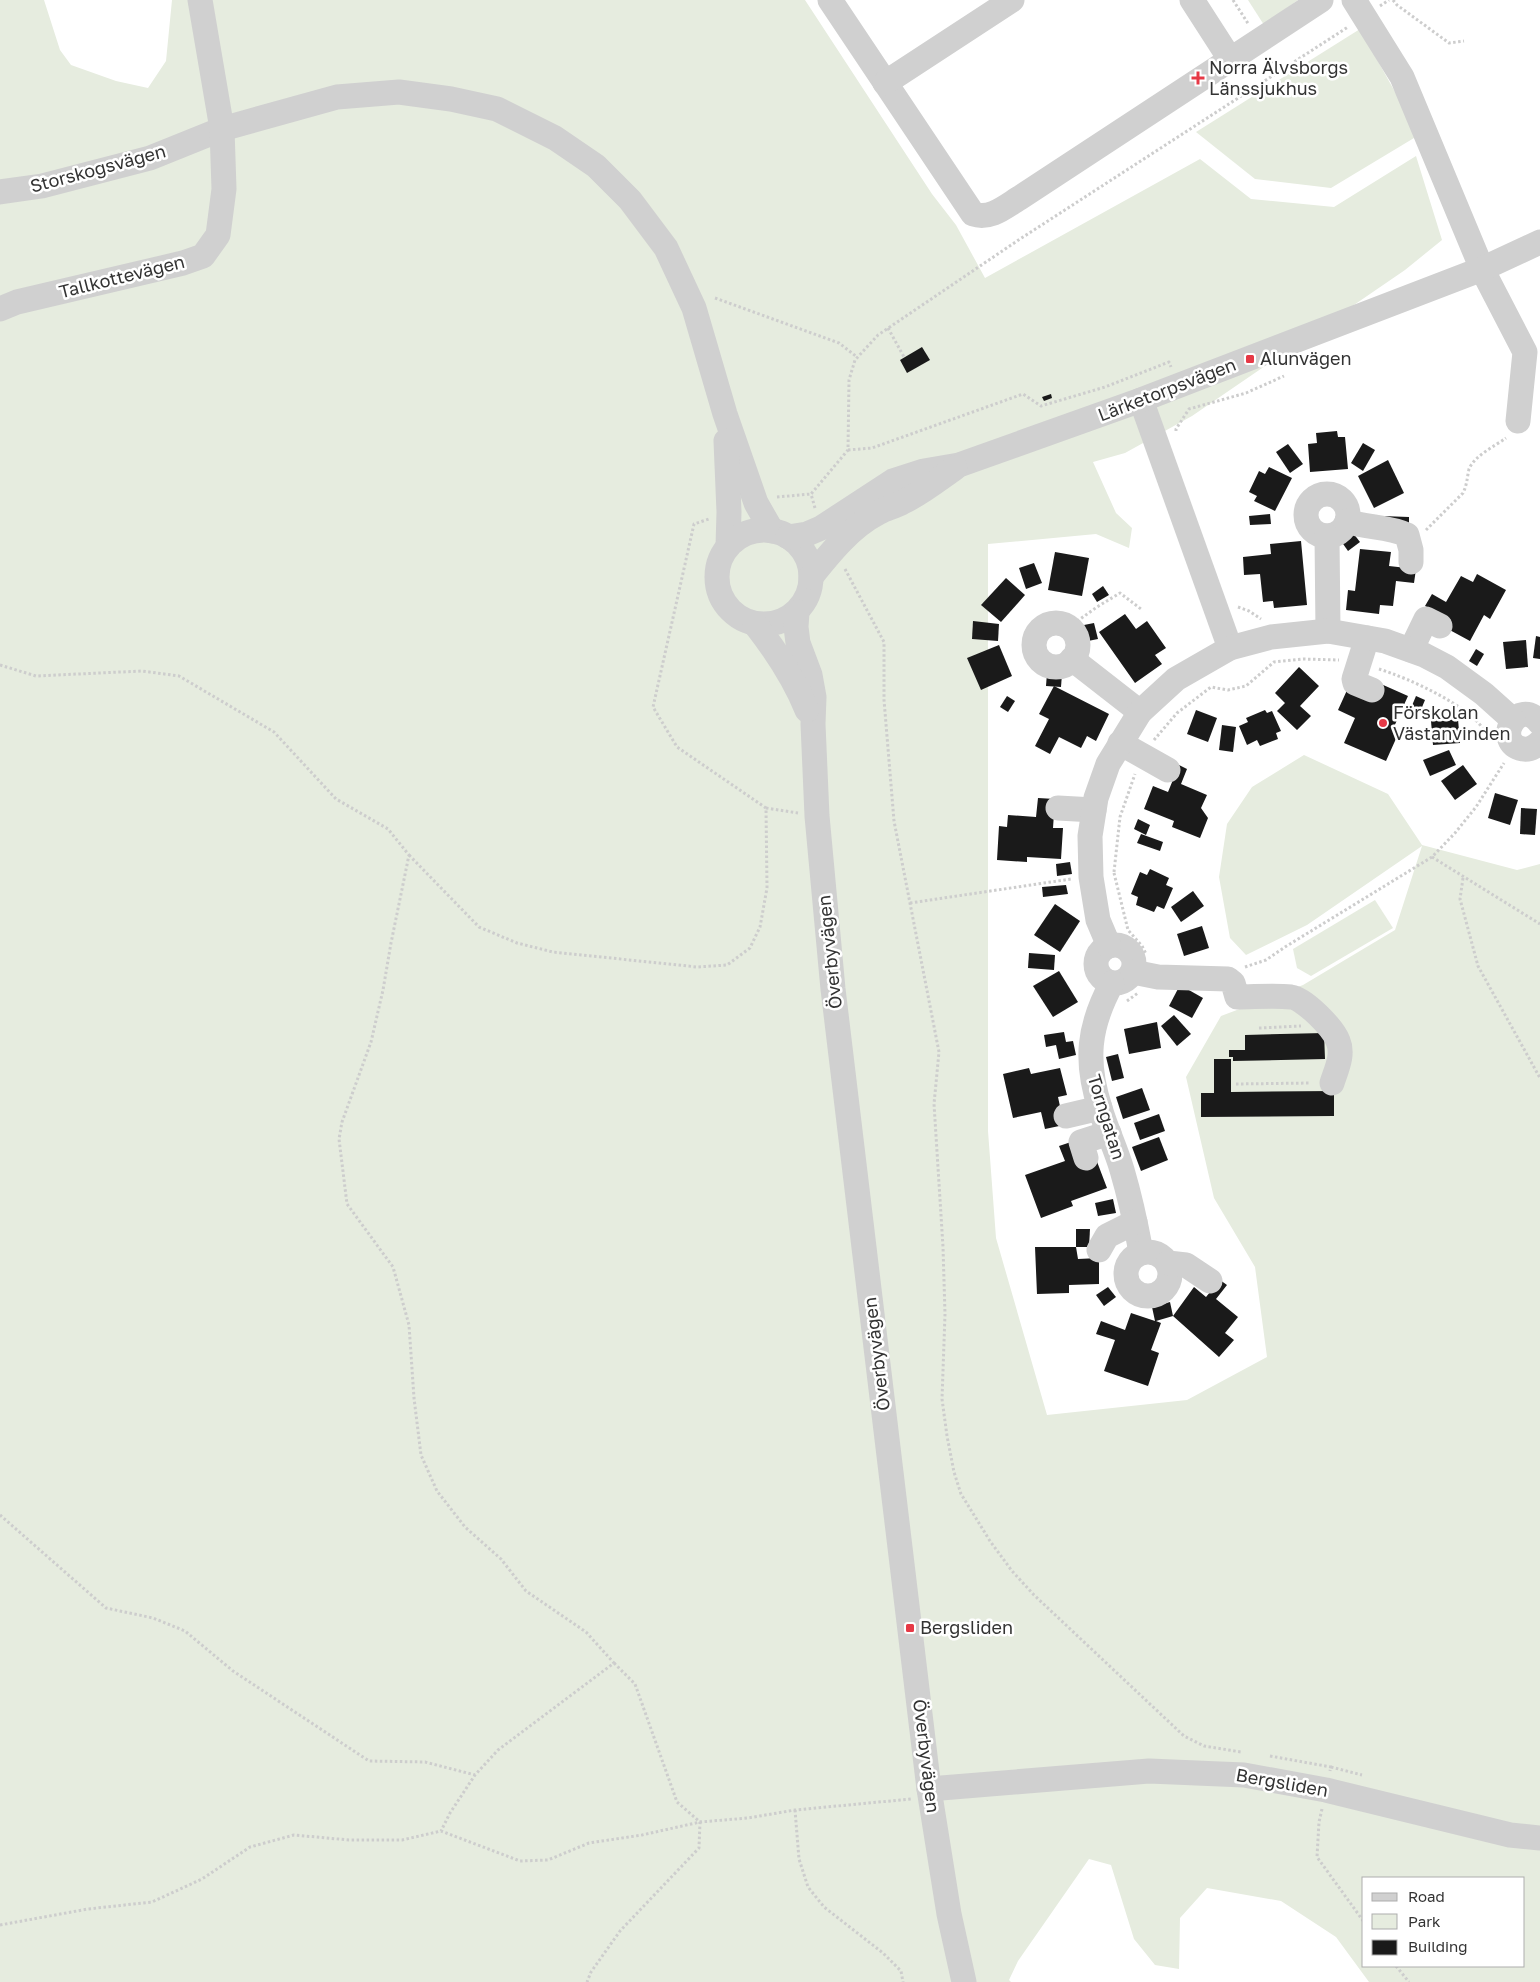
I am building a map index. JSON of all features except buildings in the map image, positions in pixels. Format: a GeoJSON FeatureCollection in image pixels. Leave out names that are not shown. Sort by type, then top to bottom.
{"type":"FeatureCollection","features":[{"type":"Feature","properties":{"kind":"street","name":"Tallkottevägen"},"geometry":{"type":"LineString","coordinates":[[0,309],[17,302],[183,263],[203,256],[218,235],[224,189],[222,129],[200,0]]}},
{"type":"Feature","properties":{"kind":"street"},"geometry":{"type":"LineString","coordinates":[[830,0],[972,214],[981,217],[989,216],[1021,197],[1321,0]]}},
{"type":"Feature","properties":{"kind":"street"},"geometry":{"type":"LineString","coordinates":[[885,83],[1012,0]]}},
{"type":"Feature","properties":{"kind":"street"},"geometry":{"type":"LineString","coordinates":[[1192,0],[1230,59]]}},
{"type":"Feature","properties":{"kind":"street"},"geometry":{"type":"LineString","coordinates":[[1359,8],[1402,77],[1482,269],[1532,351],[1518,421]]}},
{"type":"Feature","properties":{"kind":"street","name":"Storskogsvägen"},"geometry":{"type":"LineString","coordinates":[[0,192],[42,186],[150,158],[222,129],[337,97],[399,92],[451,99],[497,109],[555,138],[596,166],[630,200],[666,248],[694,308],[725,414]]}},
{"type":"Feature","properties":{"kind":"street","name":"Lärketorpsvägen"},"geometry":{"type":"LineString","coordinates":[[959,465],[1141,400],[1482,269],[1540,242]]}},
{"type":"Feature","properties":{"kind":"street"},"geometry":{"type":"LineString","coordinates":[[1141,400],[1230,648]]}},
{"type":"Feature","properties":{"kind":"street"},"geometry":{"type":"LineString","coordinates":[[725,414],[756,503],[780,534],[802,550],[810,567],[811,577],[808,596],[797,612],[788,619],[777,623],[755,624],[735,615],[721,598],[717,588],[718,566],[728,546],[743,534],[762,530],[780,534],[807,534],[820,528],[893,481],[924,471],[959,465]]}},
{"type":"Feature","properties":{"kind":"street"},"geometry":{"type":"LineString","coordinates":[[725,414],[729,512],[728,546]]}},
{"type":"Feature","properties":{"kind":"street"},"geometry":{"type":"LineString","coordinates":[[811,577],[834,549],[860,525],[879,512],[902,503],[926,490],[959,465]]}},
{"type":"Feature","properties":{"kind":"street"},"geometry":{"type":"LineString","coordinates":[[1326,493],[1338,497],[1346,508],[1347,521],[1339,532],[1327,536],[1320,535],[1308,526],[1306,511],[1312,499],[1326,493]]}},
{"type":"Feature","properties":{"kind":"street"},"geometry":{"type":"LineString","coordinates":[[1347,521],[1407,535],[1410,552]]}},
{"type":"Feature","properties":{"kind":"street"},"geometry":{"type":"LineString","coordinates":[[1327,536],[1328,631]]}},
{"type":"Feature","properties":{"kind":"street","name":"Överbyvägen"},"geometry":{"type":"LineString","coordinates":[[797,612],[798,642],[810,675],[814,697],[813,724],[817,816],[833,989],[930,1793],[949,1914],[964,1982]]}},
{"type":"Feature","properties":{"kind":"street"},"geometry":{"type":"LineString","coordinates":[[1411,650],[1426,619],[1440,626]]}},
{"type":"Feature","properties":{"kind":"street","name":"Överbyvägen"},"geometry":{"type":"LineString","coordinates":[[755,624],[798,688],[813,724]]}},
{"type":"Feature","properties":{"kind":"street"},"geometry":{"type":"LineString","coordinates":[[1049,624],[1063,624],[1069,627],[1077,639],[1078,647],[1072,659],[1065,665],[1050,666],[1043,663],[1038,658],[1034,644],[1038,632],[1049,624]]}},
{"type":"Feature","properties":{"kind":"street"},"geometry":{"type":"LineString","coordinates":[[1332,1083],[1340,1058],[1338,1041],[1322,1018],[1301,1000],[1292,997],[1237,997],[1233,982],[1228,978],[1158,977],[1131,970],[1134,959],[1127,949],[1122,946],[1109,946],[1098,920],[1102,875],[1090,836],[1096,798],[1108,764],[1140,712],[1176,679],[1230,648],[1271,637],[1328,631],[1386,641],[1446,666],[1484,694],[1513,720]]}},
{"type":"Feature","properties":{"kind":"street"},"geometry":{"type":"LineString","coordinates":[[1367,638],[1354,679],[1355,683],[1372,690]]}},
{"type":"Feature","properties":{"kind":"street"},"geometry":{"type":"LineString","coordinates":[[1072,659],[1140,712]]}},
{"type":"Feature","properties":{"kind":"street"},"geometry":{"type":"LineString","coordinates":[[1506,760],[1508,736],[1513,720],[1518,716],[1529,715],[1540,723]]}},
{"type":"Feature","properties":{"kind":"street"},"geometry":{"type":"LineString","coordinates":[[1506,760],[1536,746],[1540,742]]}},
{"type":"Feature","properties":{"kind":"street"},"geometry":{"type":"LineString","coordinates":[[1120,743],[1168,770]]}},
{"type":"Feature","properties":{"kind":"street"},"geometry":{"type":"LineString","coordinates":[[1058,808],[1094,810]]}},
{"type":"Feature","properties":{"kind":"street","name":"Torngatan"},"geometry":{"type":"LineString","coordinates":[[1131,970],[1101,1002],[1094,1022],[1090,1046],[1092,1074],[1100,1108],[1122,1169],[1141,1252]]}},
{"type":"Feature","properties":{"kind":"street"},"geometry":{"type":"LineString","coordinates":[[1066,1116],[1100,1108]]}},
{"type":"Feature","properties":{"kind":"street"},"geometry":{"type":"LineString","coordinates":[[1086,1158],[1081,1142],[1109,1133]]}},
{"type":"Feature","properties":{"kind":"street"},"geometry":{"type":"LineString","coordinates":[[1099,1250],[1107,1236],[1135,1222]]}},
{"type":"Feature","properties":{"kind":"street"},"geometry":{"type":"LineString","coordinates":[[1149,1251],[1156,1253],[1168,1263],[1170,1278],[1167,1285],[1156,1295],[1141,1295],[1130,1287],[1125,1274],[1130,1260],[1141,1252],[1149,1251]]}},
{"type":"Feature","properties":{"kind":"street"},"geometry":{"type":"LineString","coordinates":[[1168,1263],[1186,1264],[1210,1281]]}},
{"type":"Feature","properties":{"kind":"street","name":"Bergsliden"},"geometry":{"type":"LineString","coordinates":[[930,1793],[1149,1771],[1244,1775],[1326,1790],[1510,1835],[1540,1838]]}},
{"type":"Feature","properties":{"kind":"path"},"geometry":{"type":"LineString","coordinates":[[756,503],[775,497],[811,494],[848,450],[849,380],[857,357],[878,335],[1359,8],[1388,0]]}},
{"type":"Feature","properties":{"kind":"path"},"geometry":{"type":"LineString","coordinates":[[1393,0],[1403,10],[1449,43],[1464,40]]}},
{"type":"Feature","properties":{"kind":"path"},"geometry":{"type":"LineString","coordinates":[[715,298],[839,343],[857,357]]}},
{"type":"Feature","properties":{"kind":"path"},"geometry":{"type":"LineString","coordinates":[[888,328],[904,357]]}},
{"type":"Feature","properties":{"kind":"path"},"geometry":{"type":"LineString","coordinates":[[848,450],[872,448],[1023,394],[1041,406],[1105,387],[1169,362]]}},
{"type":"Feature","properties":{"kind":"path"},"geometry":{"type":"LineString","coordinates":[[1189,409],[1246,393],[1284,376]]}},
{"type":"Feature","properties":{"kind":"path"},"geometry":{"type":"LineString","coordinates":[[1410,552],[1420,537],[1463,493],[1473,462],[1514,433],[1518,428],[1518,421]]}},
{"type":"Feature","properties":{"kind":"path"},"geometry":{"type":"LineString","coordinates":[[811,494],[820,528]]}},
{"type":"Feature","properties":{"kind":"path"},"geometry":{"type":"LineString","coordinates":[[729,512],[694,524],[653,708],[676,747],[766,808],[817,816]]}},
{"type":"Feature","properties":{"kind":"path"},"geometry":{"type":"LineString","coordinates":[[834,549],[884,642],[884,700],[894,821],[939,1052],[934,1104],[943,1248],[942,1399],[949,1445],[961,1494],[974,1518],[990,1541],[1012,1571],[1034,1595],[1184,1736],[1204,1746],[1248,1753]]}},
{"type":"Feature","properties":{"kind":"path"},"geometry":{"type":"LineString","coordinates":[[1069,627],[1097,606],[1120,593],[1141,610]]}},
{"type":"Feature","properties":{"kind":"path"},"geometry":{"type":"LineString","coordinates":[[1131,970],[1142,946],[1128,930],[1102,875],[1129,786],[1144,756],[1158,734],[1177,713],[1211,687],[1228,690],[1246,686],[1274,662],[1342,660],[1359,663],[1389,672],[1440,694],[1479,725],[1487,733],[1487,739]]}},
{"type":"Feature","properties":{"kind":"path"},"geometry":{"type":"LineString","coordinates":[[0,665],[36,676],[142,671],[179,676],[274,732],[336,799],[388,829],[409,855],[479,927],[517,944],[553,952],[697,967],[727,965],[750,948],[760,927],[767,888],[766,808]]}},
{"type":"Feature","properties":{"kind":"path"},"geometry":{"type":"LineString","coordinates":[[1240,967],[1249,967],[1266,960],[1432,858],[1476,807],[1506,760]]}},
{"type":"Feature","properties":{"kind":"path"},"geometry":{"type":"LineString","coordinates":[[409,855],[390,943],[384,990],[371,1042],[342,1122],[339,1139],[347,1204],[394,1267],[409,1325],[414,1398],[421,1455],[437,1491],[465,1527],[501,1559],[526,1591],[586,1632],[634,1684],[678,1802],[700,1822],[699,1848],[620,1931],[591,1972],[587,1982]]}},
{"type":"Feature","properties":{"kind":"path"},"geometry":{"type":"LineString","coordinates":[[1432,858],[1540,924]]}},
{"type":"Feature","properties":{"kind":"path"},"geometry":{"type":"LineString","coordinates":[[910,902],[1102,875]]}},
{"type":"Feature","properties":{"kind":"path"},"geometry":{"type":"LineString","coordinates":[[1463,878],[1460,900],[1478,966],[1540,1078]]}},
{"type":"Feature","properties":{"kind":"path"},"geometry":{"type":"LineString","coordinates":[[1259,1028],[1310,1026],[1322,1018]]}},
{"type":"Feature","properties":{"kind":"path"},"geometry":{"type":"LineString","coordinates":[[1236,1084],[1332,1083]]}},
{"type":"Feature","properties":{"kind":"path"},"geometry":{"type":"LineString","coordinates":[[0,1515],[106,1608],[153,1618],[185,1631],[233,1671],[369,1762],[425,1762],[476,1775]]}},
{"type":"Feature","properties":{"kind":"path"},"geometry":{"type":"LineString","coordinates":[[441,1831],[450,1813],[476,1775],[498,1750],[614,1663]]}},
{"type":"Feature","properties":{"kind":"path"},"geometry":{"type":"LineString","coordinates":[[1266,1756],[1331,1767],[1319,1822],[1317,1857],[1362,1919]]}},
{"type":"Feature","properties":{"kind":"path"},"geometry":{"type":"LineString","coordinates":[[0,1925],[88,1910],[152,1902],[202,1879],[250,1847],[294,1835],[348,1840],[402,1840],[441,1831],[520,1861],[548,1860],[589,1843],[642,1835],[700,1822],[748,1818],[795,1810],[930,1793]]}},
{"type":"Feature","properties":{"kind":"path"},"geometry":{"type":"LineString","coordinates":[[795,1810],[799,1859],[808,1887],[824,1907],[883,1954],[901,1971],[903,1982]]}},
{"type":"Feature","properties":{"kind":"path"},"geometry":{"type":"LineString","coordinates":[[1397,1967],[1409,1982]]}},
{"type":"Feature","properties":{"kind":"green space"},"geometry":{"type":"Polygon","coordinates":[[[0,0],[44,0],[60,50],[71,65],[116,81],[148,88],[166,61],[172,0],[805,0],[932,194],[956,225],[985,278],[1200,159],[1251,199],[1334,207],[1416,156],[1442,240],[1405,270],[1192,416],[1125,453],[1093,462],[1116,513],[1132,528],[1129,548],[1096,534],[988,544],[988,1131],[996,1238],[1047,1415],[1187,1400],[1267,1357],[1255,1267],[1214,1198],[1186,1077],[1221,1016],[1303,985],[1395,930],[1422,846],[1307,925],[1246,955],[1230,938],[1219,877],[1227,824],[1252,787],[1304,755],[1388,794],[1422,845],[1517,870],[1540,864],[1540,1982],[1369,1982],[1336,1937],[1281,1901],[1207,1888],[1180,1918],[1179,1969],[1155,1965],[1134,1939],[1111,1865],[1089,1859],[1018,1961],[1009,1980],[1011,1982],[0,1982],[0,0]]]}},
{"type":"Feature","properties":{"kind":"green space"},"geometry":{"type":"Polygon","coordinates":[[[1248,0],[1298,0],[1264,25],[1248,0]]]}},
{"type":"Feature","properties":{"kind":"green space"},"geometry":{"type":"Polygon","coordinates":[[[1360,29],[1419,135],[1331,188],[1255,179],[1196,132],[1360,29]]]}},
{"type":"Feature","properties":{"kind":"green space"},"geometry":{"type":"Polygon","coordinates":[[[1375,900],[1393,928],[1311,976],[1297,968],[1293,949],[1375,900]]]}},
{"type":"Feature","properties":{"kind":"place","name":"Norra Älvsborgs Länssjukhus"},"geometry":{"type":"Point","coordinates":[1198,78]}},
{"type":"Feature","properties":{"kind":"place","name":"Alunvägen"},"geometry":{"type":"Point","coordinates":[1250,359]}},
{"type":"Feature","properties":{"kind":"place","name":"Förskolan Västanvinden"},"geometry":{"type":"Point","coordinates":[1383,723]}},
{"type":"Feature","properties":{"kind":"place","name":"Bergsliden"},"geometry":{"type":"Point","coordinates":[910,1628]}}]}
